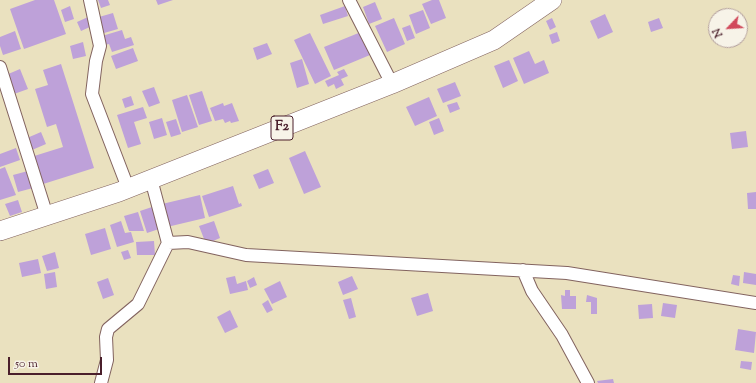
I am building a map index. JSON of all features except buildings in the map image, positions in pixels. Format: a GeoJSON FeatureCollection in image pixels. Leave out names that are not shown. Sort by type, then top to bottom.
{"type":"FeatureCollection","features":[{"type":"Feature","properties":{"kind":"main road","name":"F2"},"geometry":{"type":"LineString","coordinates":[[0,231],[128,188],[392,84],[494,40],[552,0]]}},
{"type":"Feature","properties":{"kind":"street"},"geometry":{"type":"LineString","coordinates":[[90,0],[100,46],[96,61],[92,94],[128,188]]}},
{"type":"Feature","properties":{"kind":"street"},"geometry":{"type":"LineString","coordinates":[[349,0],[392,84]]}},
{"type":"Feature","properties":{"kind":"street"},"geometry":{"type":"LineString","coordinates":[[0,67],[47,216]]}},
{"type":"Feature","properties":{"kind":"street"},"geometry":{"type":"LineString","coordinates":[[101,383],[108,360],[106,337],[108,330],[138,304],[168,243],[151,179]]}},
{"type":"Feature","properties":{"kind":"street"},"geometry":{"type":"LineString","coordinates":[[168,243],[188,242],[246,255],[567,272],[756,303]]}},
{"type":"Feature","properties":{"kind":"street"},"geometry":{"type":"LineString","coordinates":[[523,270],[532,291],[562,335],[588,383]]}}]}
